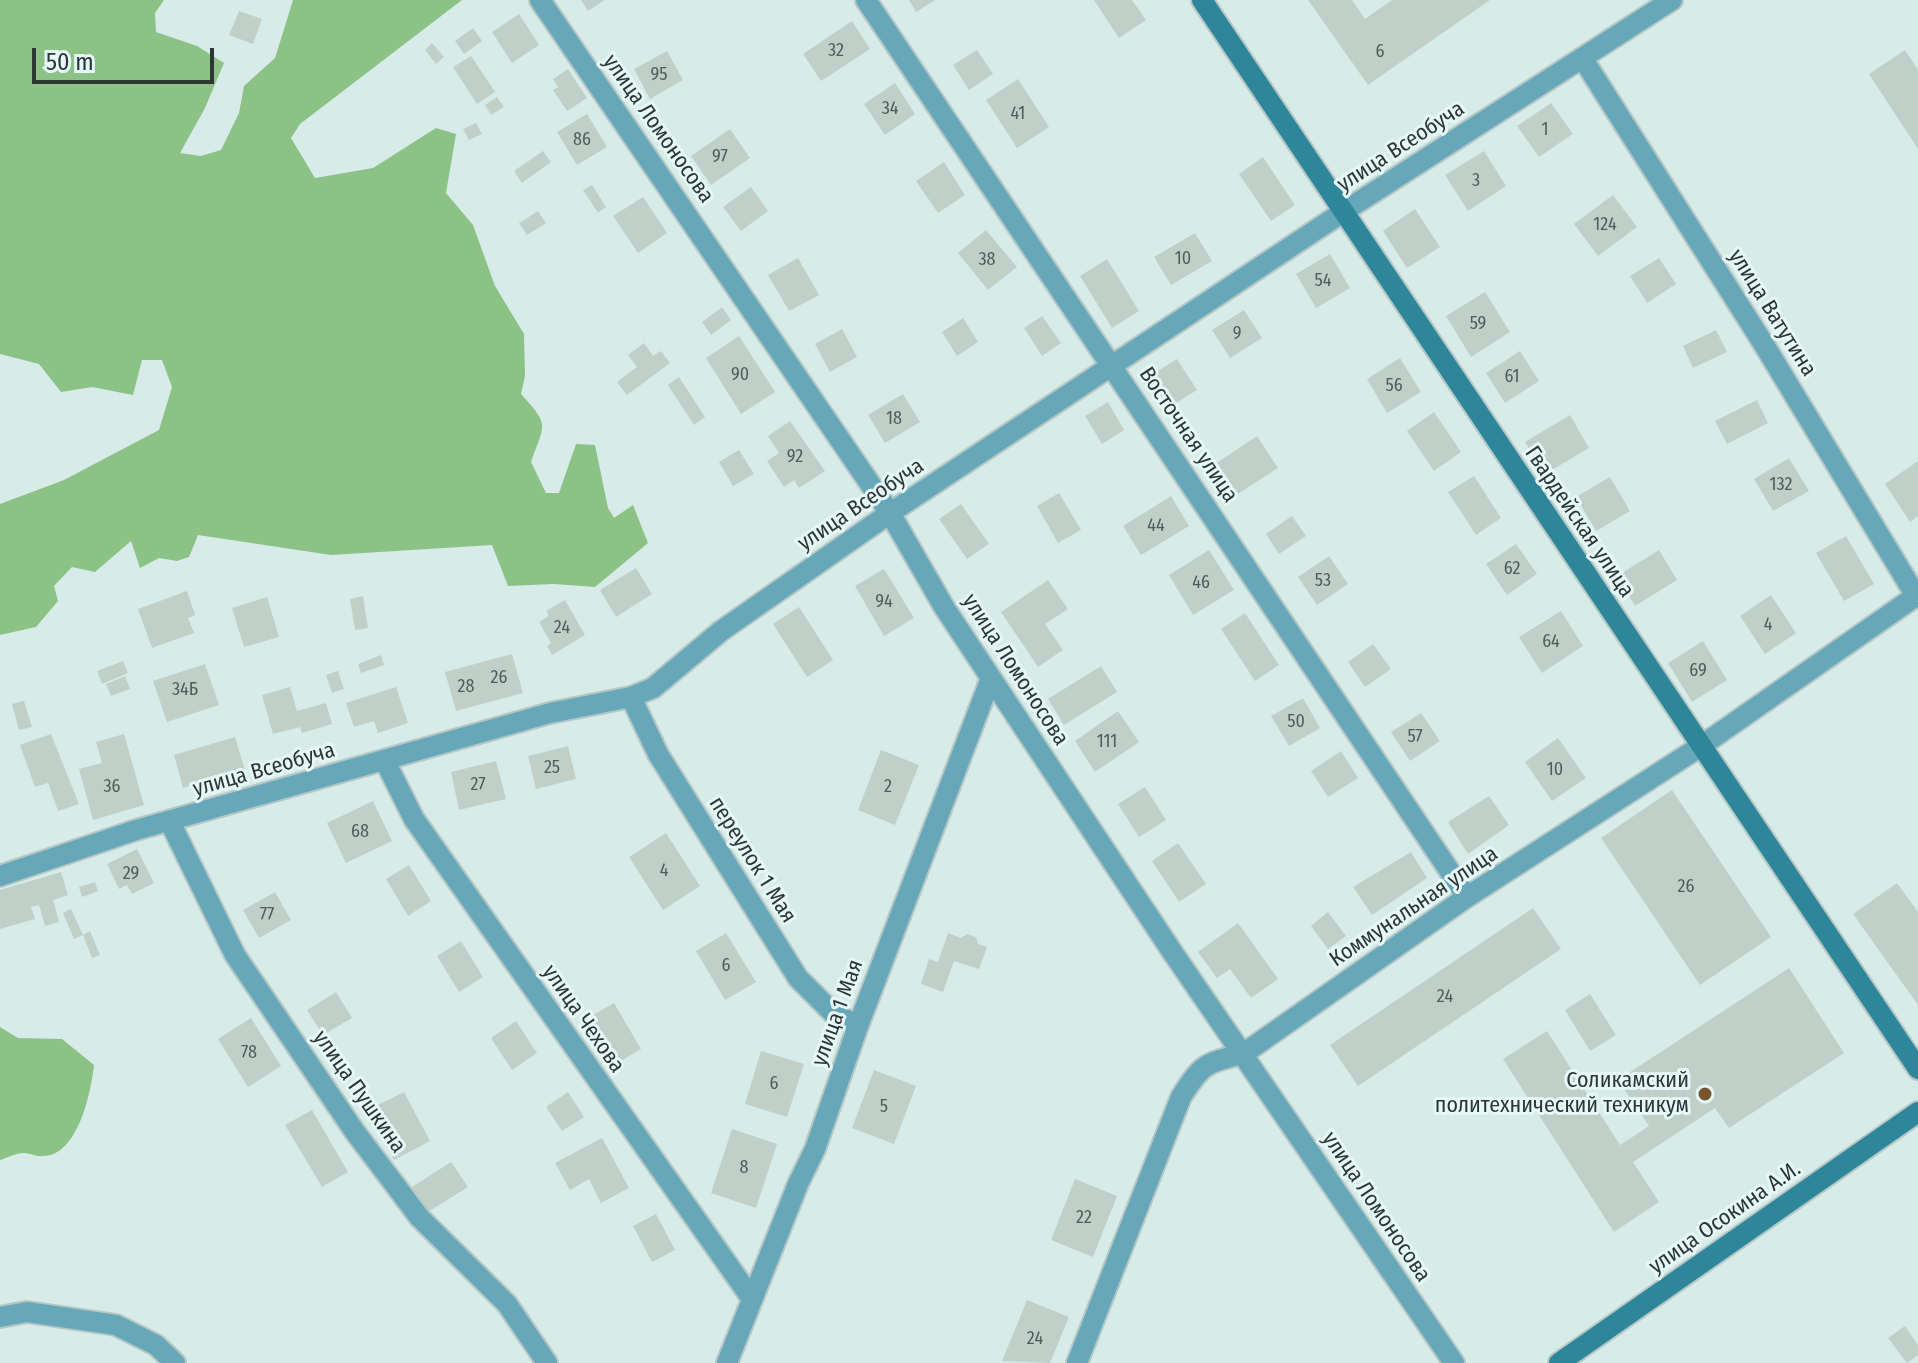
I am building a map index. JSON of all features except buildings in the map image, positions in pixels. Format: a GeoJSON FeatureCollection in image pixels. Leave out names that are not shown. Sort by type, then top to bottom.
{"type":"FeatureCollection","features":[{"type":"Feature","properties":{"kind":"street","name":"улица Ломоносова"},"geometry":{"type":"LineString","coordinates":[[540,0],[890,513],[944,607],[1173,953],[1454,1363]]}},
{"type":"Feature","properties":{"kind":"street","name":"Восточная улица"},"geometry":{"type":"LineString","coordinates":[[866,0],[1467,897]]}},
{"type":"Feature","properties":{"kind":"street","name":"Гвардейская улица"},"geometry":{"type":"LineString","coordinates":[[1202,0],[1918,1069]]}},
{"type":"Feature","properties":{"kind":"street","name":"улица Всеобуча"},"geometry":{"type":"LineString","coordinates":[[0,876],[136,830],[550,713],[631,697],[653,688],[721,631],[890,513],[1343,212],[1672,0]]}},
{"type":"Feature","properties":{"kind":"street","name":"улица Ватутина"},"geometry":{"type":"LineString","coordinates":[[1583,59],[1763,343],[1916,596]]}},
{"type":"Feature","properties":{"kind":"street","name":"Коммунальная улица"},"geometry":{"type":"LineString","coordinates":[[1077,1363],[1181,1097],[1196,1074],[1210,1062],[1243,1054],[1467,897],[1701,746],[1916,596]]}},
{"type":"Feature","properties":{"kind":"street","name":"улица 1 Мая"},"geometry":{"type":"LineString","coordinates":[[727,1363],[798,1184],[815,1149],[858,1026],[991,678]]}},
{"type":"Feature","properties":{"kind":"street","name":"переулок 1 Мая"},"geometry":{"type":"LineString","coordinates":[[631,697],[658,754],[798,978],[832,1012],[858,1026]]}},
{"type":"Feature","properties":{"kind":"street","name":"улица Чехова"},"geometry":{"type":"LineString","coordinates":[[385,761],[414,819],[752,1299]]}},
{"type":"Feature","properties":{"kind":"street","name":"улица Пушкина"},"geometry":{"type":"LineString","coordinates":[[170,822],[235,955],[355,1132],[420,1218],[507,1304],[547,1363]]}},
{"type":"Feature","properties":{"kind":"street","name":"улица Осокина А.И."},"geometry":{"type":"LineString","coordinates":[[1559,1363],[1918,1112]]}},
{"type":"Feature","properties":{"kind":"street"},"geometry":{"type":"LineString","coordinates":[[0,1317],[27,1312],[116,1325],[156,1345],[175,1363]]}},
{"type":"Feature","properties":{"kind":"green space"},"geometry":{"type":"Polygon","coordinates":[[[0,0],[164,0],[155,13],[156,32],[197,46],[224,63],[205,108],[180,153],[201,156],[221,150],[239,113],[244,86],[275,58],[293,0],[462,0],[300,124],[291,138],[315,178],[373,168],[436,128],[456,134],[446,193],[473,225],[495,286],[524,334],[525,376],[521,394],[537,413],[542,425],[531,462],[546,493],[559,493],[576,444],[595,445],[608,508],[614,518],[633,505],[648,543],[595,587],[554,584],[508,586],[492,545],[331,555],[198,535],[189,557],[177,561],[159,558],[140,568],[131,541],[95,572],[72,567],[54,586],[58,601],[36,627],[0,635],[0,504],[64,480],[159,430],[172,387],[162,360],[142,360],[133,395],[92,387],[61,392],[39,364],[0,354],[0,0]]]}},
{"type":"Feature","properties":{"kind":"green space"},"geometry":{"type":"Polygon","coordinates":[[[0,1027],[18,1038],[62,1039],[94,1065],[90,1091],[80,1121],[65,1146],[55,1153],[40,1156],[21,1153],[0,1160],[0,1027]]]}},
{"type":"Feature","properties":{"kind":"place","name":"Соликамский политехнический техникум"},"geometry":{"type":"Point","coordinates":[1705,1094]}}]}
